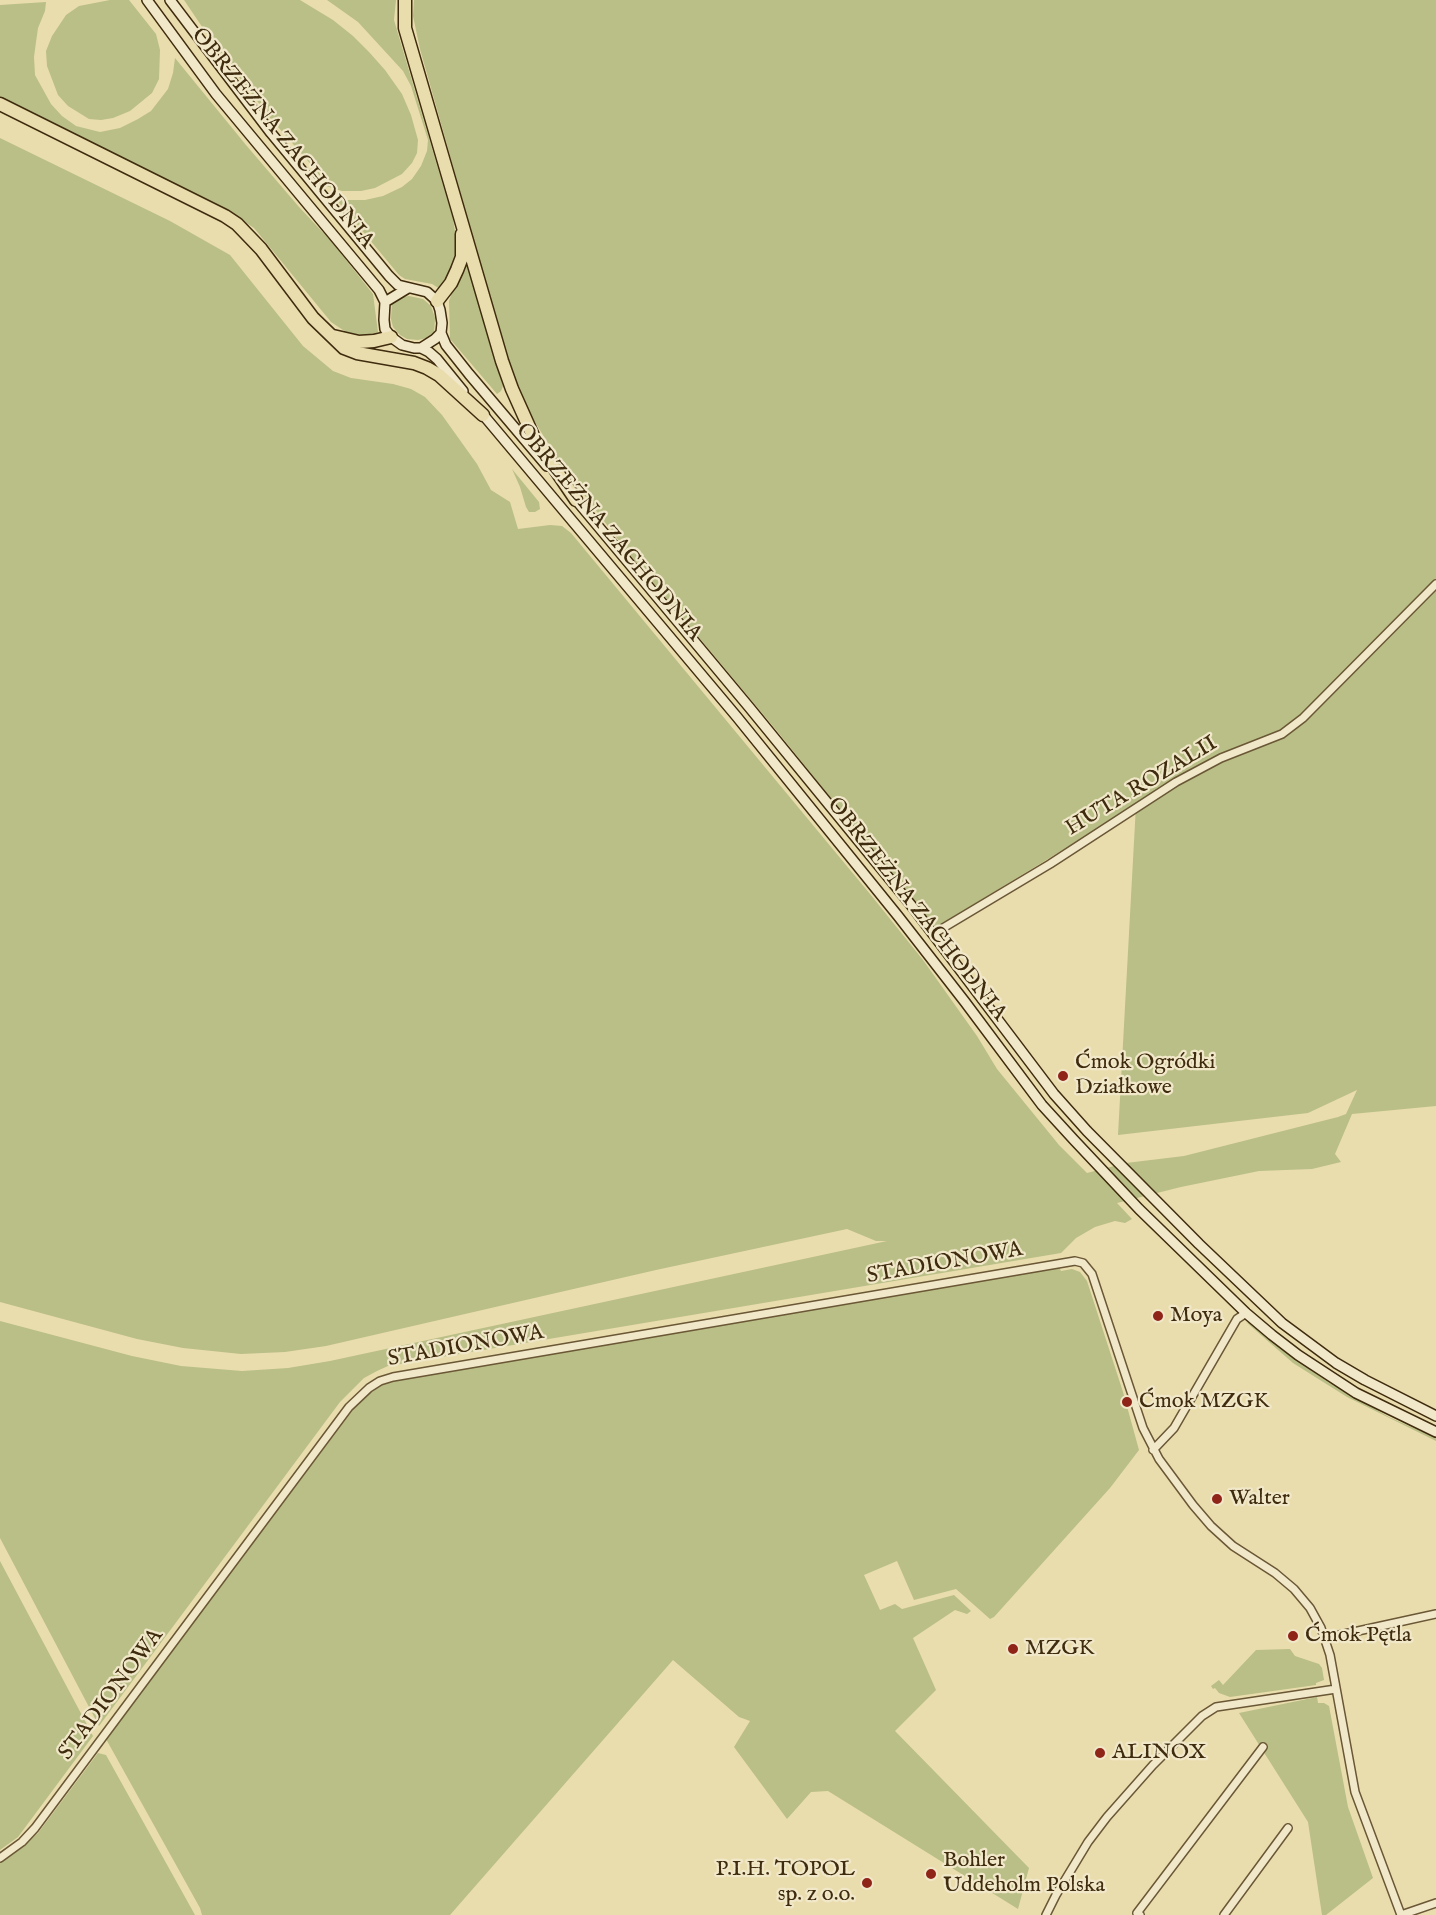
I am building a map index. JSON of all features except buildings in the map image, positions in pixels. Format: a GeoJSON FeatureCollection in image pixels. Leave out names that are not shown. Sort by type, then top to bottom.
{"type":"FeatureCollection","features":[{"type":"Feature","properties":{"kind":"highway"},"geometry":{"type":"LineString","coordinates":[[405,0],[405,28],[502,361],[534,438],[576,500]]}},
{"type":"Feature","properties":{"kind":"highway"},"geometry":{"type":"LineString","coordinates":[[0,104],[213,209],[237,224],[261,249],[313,318],[344,348],[357,353],[414,363],[427,368],[439,375],[483,415]]}},
{"type":"Feature","properties":{"kind":"highway"},"geometry":{"type":"LineString","coordinates":[[437,301],[451,283],[462,257],[463,242],[458,206]]}},
{"type":"Feature","properties":{"kind":"highway"},"geometry":{"type":"LineString","coordinates":[[330,334],[359,342],[391,337]]}},
{"type":"Feature","properties":{"kind":"street","name":"OBRZEŻNA ZACHODNIA"},"geometry":{"type":"LineString","coordinates":[[172,2],[271,133],[324,198],[389,276],[398,285],[408,288]]}},
{"type":"Feature","properties":{"kind":"street","name":"OBRZEŻNA ZACHODNIA"},"geometry":{"type":"LineString","coordinates":[[149,3],[216,94],[372,280],[385,302]]}},
{"type":"Feature","properties":{"kind":"street"},"geometry":{"type":"LineString","coordinates":[[408,288],[427,292],[437,301],[440,310],[441,333],[421,348],[402,345],[385,329],[385,302],[408,288]]}},
{"type":"Feature","properties":{"kind":"street","name":"OBRZEŻNA ZACHODNIA"},"geometry":{"type":"LineString","coordinates":[[441,333],[446,345],[469,374],[749,707],[933,934],[1036,1071],[1087,1131],[1282,1323],[1365,1380],[1436,1416]]}},
{"type":"Feature","properties":{"kind":"street","name":"OBRZEŻNA ZACHODNIA"},"geometry":{"type":"LineString","coordinates":[[421,348],[437,359],[745,726],[898,916],[1042,1105],[1074,1140],[1139,1209],[1246,1312],[1298,1355],[1383,1408],[1436,1432]]}},
{"type":"Feature","properties":{"kind":"street","name":"HUTA ROZALII"},"geometry":{"type":"LineString","coordinates":[[933,934],[1050,864],[1176,782],[1221,758],[1282,734],[1303,718],[1436,584]]}},
{"type":"Feature","properties":{"kind":"street","name":"STADIONOWA"},"geometry":{"type":"LineString","coordinates":[[0,1858],[15,1848],[35,1828],[349,1407],[380,1381],[404,1374],[1076,1261],[1088,1268],[1092,1274],[1143,1428],[1153,1450],[1181,1490],[1211,1526],[1233,1546],[1276,1574],[1294,1589],[1313,1613],[1326,1638],[1355,1792],[1401,1915]]}},
{"type":"Feature","properties":{"kind":"street"},"geometry":{"type":"LineString","coordinates":[[1153,1450],[1174,1428],[1237,1319],[1246,1312]]}},
{"type":"Feature","properties":{"kind":"street"},"geometry":{"type":"LineString","coordinates":[[1326,1638],[1436,1614]]}},
{"type":"Feature","properties":{"kind":"street"},"geometry":{"type":"LineString","coordinates":[[1046,1915],[1088,1842],[1107,1817],[1153,1765],[1202,1716],[1216,1707],[1336,1689]]}},
{"type":"Feature","properties":{"kind":"street"},"geometry":{"type":"LineString","coordinates":[[1140,1915],[1137,1913],[1263,1747]]}},
{"type":"Feature","properties":{"kind":"street"},"geometry":{"type":"LineString","coordinates":[[1224,1915],[1288,1828]]}},
{"type":"Feature","properties":{"kind":"street"},"geometry":{"type":"LineString","coordinates":[[1401,1915],[1436,1903]]}},
{"type":"Feature","properties":{"kind":"green space"},"geometry":{"type":"Polygon","coordinates":[[[110,0],[129,0],[156,34],[160,50],[159,79],[152,93],[130,111],[113,118],[89,119],[68,106],[58,95],[47,66],[46,51],[52,36],[66,15],[79,6],[110,0]]]}},
{"type":"Feature","properties":{"kind":"green space"},"geometry":{"type":"Polygon","coordinates":[[[184,0],[300,0],[333,20],[369,52],[402,94],[418,140],[417,153],[412,163],[402,174],[375,188],[342,191],[326,186],[315,169],[271,119],[215,46],[184,0]]]}},
{"type":"Feature","properties":{"kind":"green space"},"geometry":{"type":"Polygon","coordinates":[[[327,0],[396,0],[394,20],[453,219],[457,244],[456,255],[447,281],[440,289],[432,284],[405,279],[399,275],[335,198],[365,200],[383,196],[402,187],[412,179],[421,166],[427,151],[428,140],[411,86],[403,71],[358,22],[327,0]]]}},
{"type":"Feature","properties":{"kind":"green space"},"geometry":{"type":"Polygon","coordinates":[[[414,0],[1436,0],[1436,1106],[1352,1114],[1335,1154],[1341,1162],[1312,1169],[1259,1171],[1117,1203],[1132,1219],[1125,1223],[1115,1221],[1095,1227],[1076,1238],[1061,1253],[388,1366],[377,1371],[364,1378],[340,1402],[99,1726],[0,1538],[0,1321],[132,1356],[181,1366],[242,1371],[288,1368],[330,1361],[887,1241],[876,1241],[847,1229],[656,1270],[326,1346],[285,1352],[241,1354],[183,1348],[137,1339],[0,1302],[0,138],[170,221],[230,255],[303,346],[333,371],[351,378],[411,389],[425,397],[442,415],[477,464],[491,490],[510,502],[518,529],[550,525],[562,526],[571,533],[870,894],[923,960],[977,1036],[997,1069],[1059,1145],[1087,1173],[1126,1163],[1184,1156],[1338,1117],[1346,1114],[1357,1090],[1308,1113],[1118,1135],[1136,805],[935,928],[777,731],[626,550],[560,463],[524,404],[509,365],[420,49],[413,16],[414,0]]]}},
{"type":"Feature","properties":{"kind":"green space"},"geometry":{"type":"Polygon","coordinates":[[[46,2],[38,28],[34,57],[35,75],[51,104],[62,116],[76,126],[100,132],[120,128],[138,119],[151,111],[168,89],[175,58],[246,145],[331,241],[373,294],[378,332],[372,335],[361,335],[346,332],[331,322],[254,228],[227,210],[0,98],[0,5],[46,2]]]}},
{"type":"Feature","properties":{"kind":"green space"},"geometry":{"type":"Polygon","coordinates":[[[468,248],[490,346],[503,386],[497,394],[450,339],[449,301],[468,248]]]}},
{"type":"Feature","properties":{"kind":"green space"},"geometry":{"type":"Polygon","coordinates":[[[409,296],[423,299],[431,306],[435,318],[434,334],[427,338],[407,339],[393,327],[392,302],[409,296]]]}},
{"type":"Feature","properties":{"kind":"green space"},"geometry":{"type":"Polygon","coordinates":[[[512,469],[539,502],[540,509],[529,512],[512,469]]]}},
{"type":"Feature","properties":{"kind":"green space"},"geometry":{"type":"Polygon","coordinates":[[[1059,1267],[1061,1271],[1072,1269],[1080,1272],[1087,1281],[1139,1450],[1110,1488],[990,1619],[956,1589],[914,1600],[897,1561],[864,1575],[880,1610],[895,1604],[902,1609],[954,1595],[971,1611],[967,1614],[955,1610],[913,1638],[936,1690],[895,1731],[1029,1868],[1018,1909],[828,1791],[811,1792],[787,1819],[734,1747],[750,1721],[739,1717],[673,1660],[450,1915],[202,1915],[106,1739],[365,1397],[382,1385],[396,1381],[1059,1267]]]}},
{"type":"Feature","properties":{"kind":"green space"},"geometry":{"type":"Polygon","coordinates":[[[1246,1322],[1328,1382],[1389,1417],[1436,1438],[1436,1441],[1347,1397],[1293,1363],[1246,1322]]]}},
{"type":"Feature","properties":{"kind":"green space"},"geometry":{"type":"Polygon","coordinates":[[[0,1561],[93,1736],[18,1837],[0,1850],[0,1561]]]}},
{"type":"Feature","properties":{"kind":"green space"},"geometry":{"type":"Polygon","coordinates":[[[1290,1649],[1295,1656],[1319,1664],[1324,1680],[1316,1685],[1230,1697],[1219,1693],[1211,1686],[1219,1680],[1223,1685],[1256,1650],[1290,1649]]]}},
{"type":"Feature","properties":{"kind":"green space"},"geometry":{"type":"Polygon","coordinates":[[[1317,1697],[1318,1703],[1329,1706],[1348,1807],[1373,1878],[1326,1915],[1322,1915],[1308,1822],[1239,1713],[1317,1697]]]}},
{"type":"Feature","properties":{"kind":"green space"},"geometry":{"type":"Polygon","coordinates":[[[98,1753],[106,1755],[195,1915],[0,1915],[0,1862],[38,1833],[98,1753]]]}},
{"type":"Feature","properties":{"kind":"place","name":"Ćmok Ogródki Działkowe"},"geometry":{"type":"Point","coordinates":[1063,1076]}},
{"type":"Feature","properties":{"kind":"place","name":"Moya"},"geometry":{"type":"Point","coordinates":[1158,1316]}},
{"type":"Feature","properties":{"kind":"place","name":"Ćmok MZGK"},"geometry":{"type":"Point","coordinates":[1127,1402]}},
{"type":"Feature","properties":{"kind":"place","name":"Walter"},"geometry":{"type":"Point","coordinates":[1217,1499]}},
{"type":"Feature","properties":{"kind":"place","name":"Ćmok Pętla"},"geometry":{"type":"Point","coordinates":[1293,1636]}},
{"type":"Feature","properties":{"kind":"place","name":"MZGK"},"geometry":{"type":"Point","coordinates":[1013,1649]}},
{"type":"Feature","properties":{"kind":"place","name":"ALINOX"},"geometry":{"type":"Point","coordinates":[1100,1753]}},
{"type":"Feature","properties":{"kind":"place","name":"Bohler Uddeholm Polska"},"geometry":{"type":"Point","coordinates":[931,1874]}},
{"type":"Feature","properties":{"kind":"place","name":"P.I.H. TOPOL sp. z o.o."},"geometry":{"type":"Point","coordinates":[867,1883]}}]}
